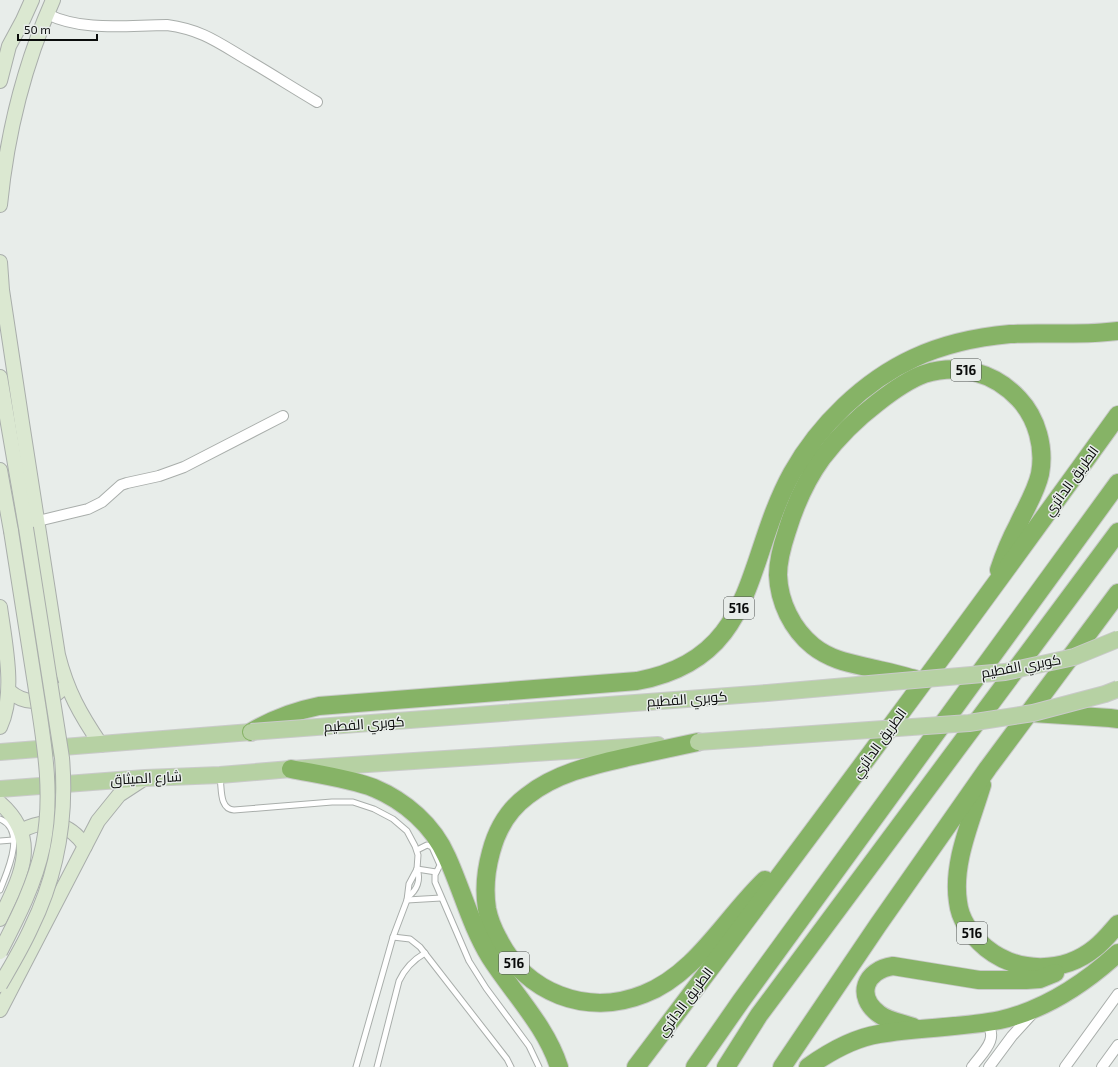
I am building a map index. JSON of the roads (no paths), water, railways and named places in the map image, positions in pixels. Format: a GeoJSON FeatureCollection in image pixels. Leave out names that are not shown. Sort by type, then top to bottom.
{"type":"FeatureCollection","features":[{"type":"Feature","properties":{"kind":"highway","name":"516"},"geometry":{"type":"LineString","coordinates":[[251,732],[284,715],[319,706],[637,682],[667,674],[699,657],[714,644],[726,630],[745,597],[780,499],[792,473],[821,432],[854,398],[872,383],[891,370],[914,358],[938,348],[963,341],[1011,334],[1074,334],[1118,331]]}},
{"type":"Feature","properties":{"kind":"highway","name":"516"},"geometry":{"type":"LineString","coordinates":[[915,679],[843,662],[814,646],[802,635],[792,622],[780,591],[778,575],[783,542],[792,516],[804,487],[822,458],[847,429],[868,410],[906,383],[923,374],[941,370],[960,369],[978,373],[996,380],[1024,404],[1034,420],[1040,438],[1042,456],[1040,475],[1006,552],[992,591]]}},
{"type":"Feature","properties":{"kind":"highway","name":"الطريق الدائري"},"geometry":{"type":"LineString","coordinates":[[636,1067],[806,842],[992,591],[1118,415]]}},
{"type":"Feature","properties":{"kind":"highway"},"geometry":{"type":"LineString","coordinates":[[695,1067],[740,1001],[1118,483]]}},
{"type":"Feature","properties":{"kind":"highway"},"geometry":{"type":"LineString","coordinates":[[726,1067],[759,1015],[1118,532]]}},
{"type":"Feature","properties":{"kind":"highway","name":"516"},"geometry":{"type":"LineString","coordinates":[[782,1067],[878,925],[988,768],[1118,593]]}},
{"type":"Feature","properties":{"kind":"highway"},"geometry":{"type":"LineString","coordinates":[[1032,713],[1110,718],[1118,720]]}},
{"type":"Feature","properties":{"kind":"highway","name":"516"},"geometry":{"type":"LineString","coordinates":[[698,742],[601,763],[577,770],[557,777],[544,784],[514,806],[496,834],[487,865],[486,888],[487,909],[493,927],[509,957],[520,970],[545,989],[557,995],[575,1000],[592,1003],[606,1002],[623,1000],[644,994],[675,976],[691,961],[711,942],[754,891],[806,842]]}},
{"type":"Feature","properties":{"kind":"highway","name":"516"},"geometry":{"type":"LineString","coordinates":[[291,768],[373,788],[406,806],[425,824],[439,842],[447,856],[479,936],[490,956],[539,1027],[559,1067]]}},
{"type":"Feature","properties":{"kind":"highway","name":"516"},"geometry":{"type":"LineString","coordinates":[[988,768],[964,844],[958,870],[957,890],[958,903],[965,924],[980,943],[1006,960],[1020,965],[1043,967],[1056,966],[1078,958],[1095,948],[1118,924]]}},
{"type":"Feature","properties":{"kind":"highway"},"geometry":{"type":"LineString","coordinates":[[808,1067],[822,1057],[859,1040],[878,1034],[964,1026],[1013,1016],[1040,1006],[1080,985],[1118,953]]}},
{"type":"Feature","properties":{"kind":"highway"},"geometry":{"type":"LineString","coordinates":[[920,1029],[888,1019],[880,1015],[872,1008],[866,994],[868,980],[874,973],[882,968],[893,966],[978,980],[1040,979],[1050,976],[1065,968],[1078,958]]}},
{"type":"Feature","properties":{"kind":"main road"},"geometry":{"type":"LineString","coordinates":[[0,81],[4,46],[23,20],[32,0]]}},
{"type":"Feature","properties":{"kind":"main road"},"geometry":{"type":"LineString","coordinates":[[0,205],[6,159],[15,112],[28,66],[53,0]]}},
{"type":"Feature","properties":{"kind":"main road"},"geometry":{"type":"LineString","coordinates":[[0,262],[62,758],[64,787],[63,811],[58,849],[45,895],[25,940],[0,985]]}},
{"type":"Feature","properties":{"kind":"main road"},"geometry":{"type":"LineString","coordinates":[[0,377],[58,655],[66,683],[78,709],[101,745]]}},
{"type":"Feature","properties":{"kind":"main road"},"geometry":{"type":"LineString","coordinates":[[0,470],[44,742],[48,784],[48,804],[43,845],[32,885],[0,952]]}},
{"type":"Feature","properties":{"kind":"main road"},"geometry":{"type":"LineString","coordinates":[[0,607],[9,690],[6,711],[0,727]]}},
{"type":"Feature","properties":{"kind":"main road","name":"كوبري الفطيم"},"geometry":{"type":"LineString","coordinates":[[251,732],[767,693],[1005,672],[1074,657],[1118,639]]}},
{"type":"Feature","properties":{"kind":"main road"},"geometry":{"type":"LineString","coordinates":[[9,690],[21,699],[34,702],[42,701],[53,696],[63,688],[66,683]]}},
{"type":"Feature","properties":{"kind":"main road"},"geometry":{"type":"LineString","coordinates":[[291,768],[969,723],[1032,713],[1105,694],[1118,689]]}},
{"type":"Feature","properties":{"kind":"main road"},"geometry":{"type":"LineString","coordinates":[[0,752],[251,732]]}},
{"type":"Feature","properties":{"kind":"main road","name":"شارع الميثاق"},"geometry":{"type":"LineString","coordinates":[[0,789],[145,778],[220,775],[291,768]]}},
{"type":"Feature","properties":{"kind":"main road"},"geometry":{"type":"LineString","coordinates":[[0,1010],[98,821],[111,803],[128,788],[145,778]]}},
{"type":"Feature","properties":{"kind":"main road"},"geometry":{"type":"LineString","coordinates":[[0,803],[12,815],[17,836],[25,845],[15,888],[0,919]]}},
{"type":"Feature","properties":{"kind":"main road"},"geometry":{"type":"LineString","coordinates":[[17,836],[34,825],[40,823],[54,823],[75,834],[85,846]]}},
{"type":"Feature","properties":{"kind":"street"},"geometry":{"type":"LineString","coordinates":[[47,14],[63,21],[82,25],[167,25],[200,32],[317,102]]}},
{"type":"Feature","properties":{"kind":"street"},"geometry":{"type":"LineString","coordinates":[[32,525],[88,509],[102,502],[121,485],[159,476],[184,467],[283,416]]}},
{"type":"Feature","properties":{"kind":"street"},"geometry":{"type":"LineString","coordinates":[[1064,1067],[1118,994]]}},
{"type":"Feature","properties":{"kind":"street"},"geometry":{"type":"LineString","coordinates":[[989,1067],[1012,1036],[1040,1006]]}},
{"type":"Feature","properties":{"kind":"street"},"geometry":{"type":"LineString","coordinates":[[972,1067],[991,1041],[992,1031],[985,1022]]}},
{"type":"Feature","properties":{"kind":"street"},"geometry":{"type":"LineString","coordinates":[[1102,1067],[1118,1045]]}},
{"type":"Feature","properties":{"kind":"lane"},"geometry":{"type":"LineString","coordinates":[[220,775],[224,805],[228,809],[234,810],[332,802],[353,802],[374,808],[393,819],[407,831],[413,841],[417,850],[418,860],[417,869],[419,876],[417,886],[407,899],[394,937],[356,1067]]}},
{"type":"Feature","properties":{"kind":"lane"},"geometry":{"type":"LineString","coordinates":[[0,819],[4,821],[17,836]]}},
{"type":"Feature","properties":{"kind":"lane"},"geometry":{"type":"LineString","coordinates":[[0,841],[17,836]]}},
{"type":"Feature","properties":{"kind":"lane"},"geometry":{"type":"LineString","coordinates":[[0,890],[11,863],[17,836]]}},
{"type":"Feature","properties":{"kind":"lane"},"geometry":{"type":"LineString","coordinates":[[417,850],[425,845],[432,847],[439,862],[439,868],[434,878],[441,898],[469,961],[478,977],[529,1046],[539,1067]]}},
{"type":"Feature","properties":{"kind":"lane"},"geometry":{"type":"LineString","coordinates":[[417,869],[436,872]]}},
{"type":"Feature","properties":{"kind":"lane"},"geometry":{"type":"LineString","coordinates":[[407,899],[441,898]]}},
{"type":"Feature","properties":{"kind":"lane"},"geometry":{"type":"LineString","coordinates":[[394,937],[413,940],[417,943],[507,1059],[511,1067]]}},
{"type":"Feature","properties":{"kind":"lane"},"geometry":{"type":"LineString","coordinates":[[377,1067],[399,981],[409,965],[425,953]]}}]}
